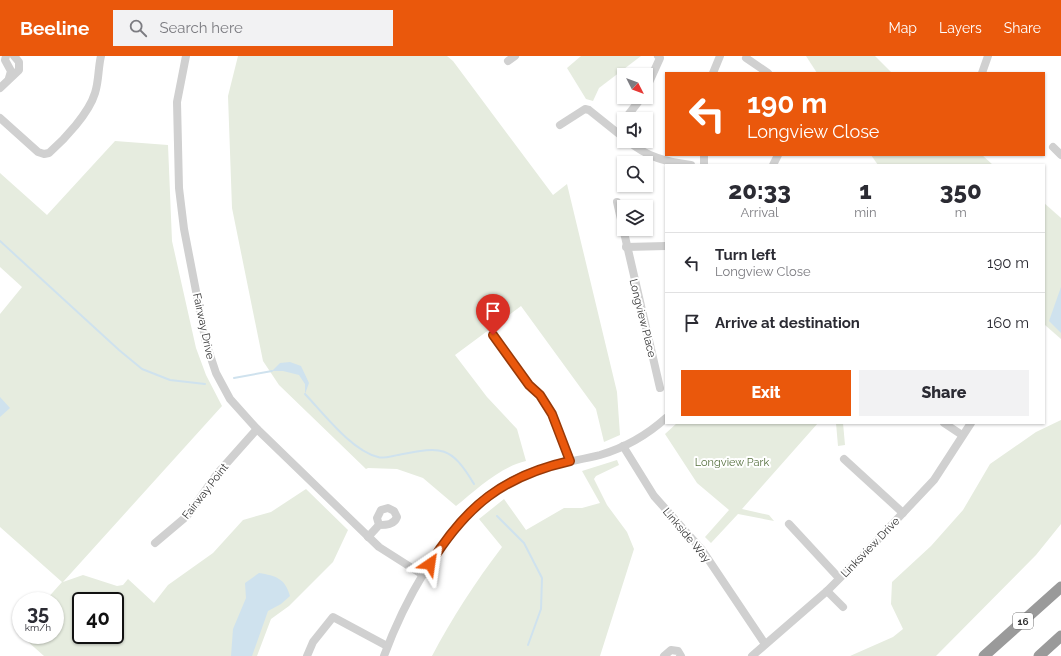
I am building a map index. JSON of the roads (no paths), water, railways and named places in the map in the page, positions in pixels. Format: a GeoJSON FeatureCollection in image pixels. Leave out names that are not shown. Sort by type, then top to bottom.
{"type":"FeatureCollection","features":[{"type":"Feature","properties":{"kind":"highway","name":"16"},"geometry":{"type":"LineString","coordinates":[[984,656],[1061,587]]}},
{"type":"Feature","properties":{"kind":"highway"},"geometry":{"type":"LineString","coordinates":[[1039,656],[1061,636]]}},
{"type":"Feature","properties":{"kind":"street"},"geometry":{"type":"LineString","coordinates":[[6,56],[5,60],[11,71],[9,78]]}},
{"type":"Feature","properties":{"kind":"street"},"geometry":{"type":"LineString","coordinates":[[0,88],[19,70],[20,67],[14,56]]}},
{"type":"Feature","properties":{"kind":"street"},"geometry":{"type":"LineString","coordinates":[[0,118],[38,152],[44,154],[49,153],[81,118],[92,102],[96,92],[101,56]]}},
{"type":"Feature","properties":{"kind":"street","name":"Fairway Drive"},"geometry":{"type":"LineString","coordinates":[[186,56],[176,102],[179,188],[184,229],[206,343],[212,365],[230,399],[254,431],[379,547],[423,575]]}},
{"type":"Feature","properties":{"kind":"street"},"geometry":{"type":"LineString","coordinates":[[653,74],[660,58],[658,56]]}},
{"type":"Feature","properties":{"kind":"street"},"geometry":{"type":"LineString","coordinates":[[713,72],[718,59],[723,56]]}},
{"type":"Feature","properties":{"kind":"street"},"geometry":{"type":"LineString","coordinates":[[982,72],[988,56]]}},
{"type":"Feature","properties":{"kind":"street"},"geometry":{"type":"LineString","coordinates":[[746,58],[767,72]]}},
{"type":"Feature","properties":{"kind":"street"},"geometry":{"type":"LineString","coordinates":[[630,112],[637,104]]}},
{"type":"Feature","properties":{"kind":"street"},"geometry":{"type":"LineString","coordinates":[[560,125],[585,109],[590,110],[615,131],[617,129]]}},
{"type":"Feature","properties":{"kind":"street"},"geometry":{"type":"LineString","coordinates":[[636,148],[653,157],[668,162],[683,164]]}},
{"type":"Feature","properties":{"kind":"street"},"geometry":{"type":"LineString","coordinates":[[1053,148],[1061,155]]}},
{"type":"Feature","properties":{"kind":"street","name":"Longview Place"},"geometry":{"type":"LineString","coordinates":[[624,236],[660,388]]}},
{"type":"Feature","properties":{"kind":"street"},"geometry":{"type":"LineString","coordinates":[[626,247],[665,246]]}},
{"type":"Feature","properties":{"kind":"street"},"geometry":{"type":"LineString","coordinates":[[493,335],[529,385],[540,395],[552,414],[570,461]]}},
{"type":"Feature","properties":{"kind":"street"},"geometry":{"type":"LineString","coordinates":[[384,656],[403,609],[423,575],[450,532],[480,502],[517,478],[541,468],[601,454],[623,446],[656,427],[665,419]]}},
{"type":"Feature","properties":{"kind":"street"},"geometry":{"type":"LineString","coordinates":[[946,424],[962,435]]}},
{"type":"Feature","properties":{"kind":"street","name":"Linksview Drive"},"geometry":{"type":"LineString","coordinates":[[752,656],[827,591],[934,480],[970,424]]}},
{"type":"Feature","properties":{"kind":"street","name":"Fairway Point"},"geometry":{"type":"LineString","coordinates":[[155,543],[187,516],[217,474],[254,431]]}},
{"type":"Feature","properties":{"kind":"street","name":"Linkside Way"},"geometry":{"type":"LineString","coordinates":[[623,446],[654,496],[702,550],[765,644]]}},
{"type":"Feature","properties":{"kind":"street"},"geometry":{"type":"LineString","coordinates":[[844,459],[902,514]]}},
{"type":"Feature","properties":{"kind":"street"},"geometry":{"type":"LineString","coordinates":[[788,524],[839,578]]}},
{"type":"Feature","properties":{"kind":"street"},"geometry":{"type":"LineString","coordinates":[[368,537],[379,525]]}},
{"type":"Feature","properties":{"kind":"street"},"geometry":{"type":"LineString","coordinates":[[827,591],[843,607]]}},
{"type":"Feature","properties":{"kind":"street"},"geometry":{"type":"LineString","coordinates":[[307,656],[313,642],[333,617],[387,646]]}},
{"type":"Feature","properties":{"kind":"street"},"geometry":{"type":"LineString","coordinates":[[664,656],[671,650],[678,651],[681,656]]}},
{"type":"Feature","properties":{"kind":"water"},"geometry":{"type":"Polygon","coordinates":[[[1061,287],[1061,333],[1049,321],[1061,287]]]}},
{"type":"Feature","properties":{"kind":"water"},"geometry":{"type":"Polygon","coordinates":[[[290,362],[301,366],[309,383],[305,394],[305,384],[299,375],[283,371],[272,371],[280,363],[290,362]]]}},
{"type":"Feature","properties":{"kind":"water"},"geometry":{"type":"Polygon","coordinates":[[[0,397],[10,408],[0,417],[0,397]]]}},
{"type":"Feature","properties":{"kind":"water"},"geometry":{"type":"Polygon","coordinates":[[[259,573],[270,575],[279,579],[285,585],[290,596],[281,604],[268,611],[252,656],[231,656],[233,629],[246,598],[245,583],[259,573]]]}},
{"type":"Feature","properties":{"kind":"waterway"},"geometry":{"type":"LineString","coordinates":[[0,241],[119,350],[142,369],[170,380],[205,384]]}},
{"type":"Feature","properties":{"kind":"waterway"},"geometry":{"type":"LineString","coordinates":[[234,378],[272,371]]}},
{"type":"Feature","properties":{"kind":"waterway"},"geometry":{"type":"LineString","coordinates":[[305,394],[348,440],[368,453],[382,458],[413,452],[435,450],[443,452],[451,455],[458,461],[474,484]]}},
{"type":"Feature","properties":{"kind":"waterway"},"geometry":{"type":"LineString","coordinates":[[497,516],[524,543],[542,578],[541,609],[528,645]]}},
{"type":"Feature","properties":{"kind":"park label","name":"Longview Park"},"geometry":{"type":"Point","coordinates":[732,462]}}]}
